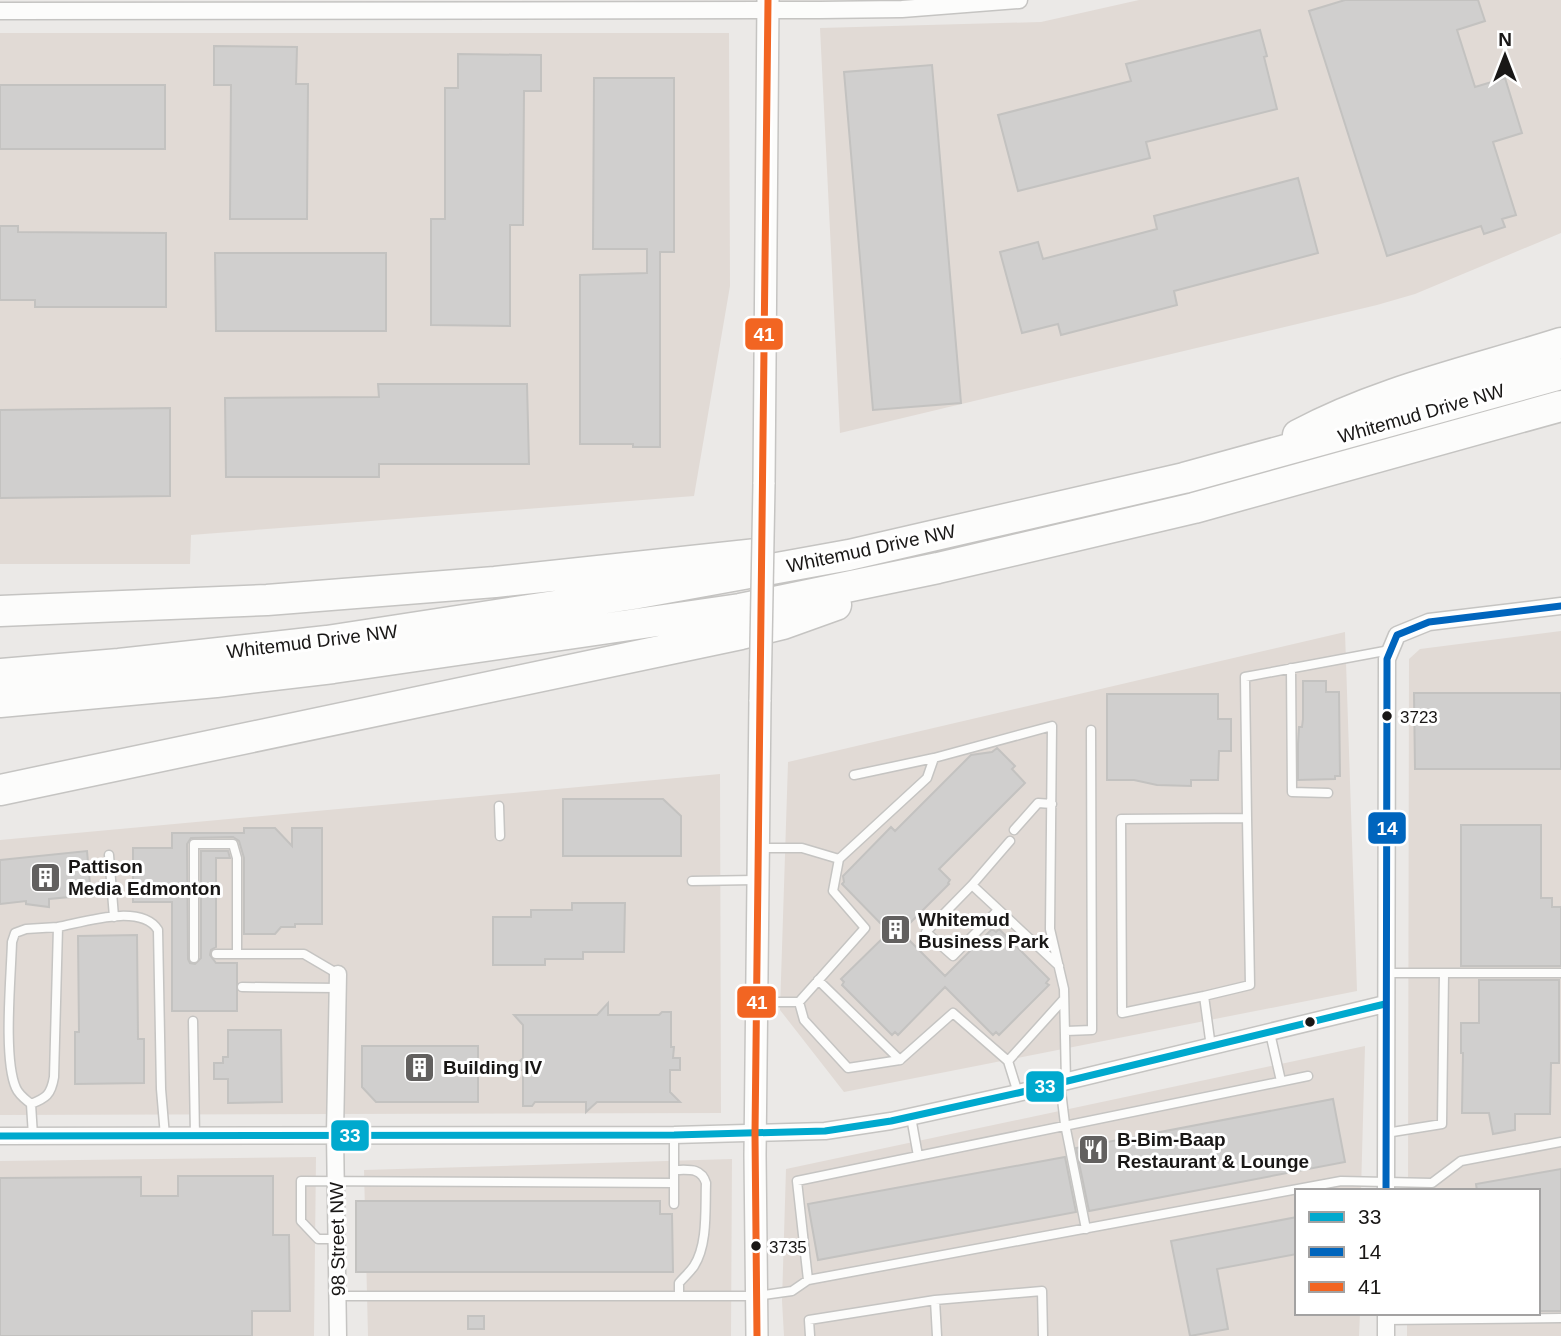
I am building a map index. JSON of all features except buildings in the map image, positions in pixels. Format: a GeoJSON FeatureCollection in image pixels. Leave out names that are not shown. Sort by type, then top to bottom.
{"type":"FeatureCollection","features":[{"type":"Feature","properties":{"kind":"highway"},"geometry":{"type":"LineString","coordinates":[[1250,461],[1335,415],[1419,386],[1561,343]]}},
{"type":"Feature","properties":{"kind":"highway","name":"Whitemud Drive NW"},"geometry":{"type":"LineString","coordinates":[[0,674],[119,664],[327,640],[633,594],[849,555],[1184,478],[1561,374]]}},
{"type":"Feature","properties":{"kind":"highway","name":"Whitemud Drive NW"},"geometry":{"type":"LineString","coordinates":[[0,702],[216,682],[648,624],[752,606],[939,568],[1194,508],[1561,406]]}},
{"type":"Feature","properties":{"kind":"highway"},"geometry":{"type":"LineString","coordinates":[[0,611],[267,600],[495,582],[770,553],[849,555]]}},
{"type":"Feature","properties":{"kind":"highway"},"geometry":{"type":"LineString","coordinates":[[5,789],[741,634],[783,624],[939,568]]}},
{"type":"Feature","properties":{"kind":"street"},"geometry":{"type":"LineString","coordinates":[[0,11],[106,5],[708,6],[1019,0]]}},
{"type":"Feature","properties":{"kind":"street"},"geometry":{"type":"LineString","coordinates":[[757,1336],[755,1134],[768,5]]}},
{"type":"Feature","properties":{"kind":"street"},"geometry":{"type":"LineString","coordinates":[[1386,1187],[1387,659],[1394,642],[1429,622],[1561,606]]}},
{"type":"Feature","properties":{"kind":"street","name":"98 Street NW"},"geometry":{"type":"LineString","coordinates":[[338,981],[335,1134],[338,1336]]}},
{"type":"Feature","properties":{"kind":"street"},"geometry":{"type":"LineString","coordinates":[[0,1136],[674,1135],[847,1129],[1018,1093],[1385,1004]]}},
{"type":"Feature","properties":{"kind":"lane"},"geometry":{"type":"LineString","coordinates":[[1247,818],[1121,819],[1122,1013],[1250,985],[1245,677],[1394,642]]}},
{"type":"Feature","properties":{"kind":"lane"},"geometry":{"type":"LineString","coordinates":[[1291,668],[1292,792],[1328,793]]}},
{"type":"Feature","properties":{"kind":"lane"},"geometry":{"type":"LineString","coordinates":[[854,775],[934,758],[1052,726],[1050,929],[1064,999],[1065,1124],[1086,1228]]}},
{"type":"Feature","properties":{"kind":"lane"},"geometry":{"type":"LineString","coordinates":[[1066,1031],[1092,1030],[1091,730]]}},
{"type":"Feature","properties":{"kind":"lane"},"geometry":{"type":"LineString","coordinates":[[757,1002],[799,1002],[865,928],[833,891],[839,859],[927,778],[934,758]]}},
{"type":"Feature","properties":{"kind":"lane"},"geometry":{"type":"LineString","coordinates":[[1014,830],[1038,803],[1052,804]]}},
{"type":"Feature","properties":{"kind":"lane"},"geometry":{"type":"LineString","coordinates":[[499,806],[500,836]]}},
{"type":"Feature","properties":{"kind":"lane"},"geometry":{"type":"LineString","coordinates":[[997,911],[953,956],[926,932],[972,886],[1010,841]]}},
{"type":"Feature","properties":{"kind":"lane"},"geometry":{"type":"LineString","coordinates":[[194,958],[194,844],[233,844],[237,858],[237,954]]}},
{"type":"Feature","properties":{"kind":"lane"},"geometry":{"type":"LineString","coordinates":[[759,848],[802,848],[839,859]]}},
{"type":"Feature","properties":{"kind":"lane"},"geometry":{"type":"LineString","coordinates":[[109,855],[114,917]]}},
{"type":"Feature","properties":{"kind":"lane"},"geometry":{"type":"LineString","coordinates":[[692,881],[759,880]]}},
{"type":"Feature","properties":{"kind":"lane"},"geometry":{"type":"LineString","coordinates":[[972,886],[1059,966]]}},
{"type":"Feature","properties":{"kind":"lane"},"geometry":{"type":"LineString","coordinates":[[33,1136],[30,1104],[17,1092],[12,1077],[12,942],[15,933],[26,929],[58,927],[114,917],[146,918],[158,930],[161,1089],[165,1136]]}},
{"type":"Feature","properties":{"kind":"lane"},"geometry":{"type":"LineString","coordinates":[[30,1104],[47,1097],[52,1090],[58,927]]}},
{"type":"Feature","properties":{"kind":"lane"},"geometry":{"type":"LineString","coordinates":[[216,954],[304,954],[338,981]]}},
{"type":"Feature","properties":{"kind":"lane"},"geometry":{"type":"LineString","coordinates":[[1386,973],[1561,973]]}},
{"type":"Feature","properties":{"kind":"lane"},"geometry":{"type":"LineString","coordinates":[[1386,1133],[1442,1124],[1444,973]]}},
{"type":"Feature","properties":{"kind":"lane"},"geometry":{"type":"LineString","coordinates":[[818,980],[900,1060]]}},
{"type":"Feature","properties":{"kind":"lane"},"geometry":{"type":"LineString","coordinates":[[242,987],[338,981]]}},
{"type":"Feature","properties":{"kind":"lane"},"geometry":{"type":"LineString","coordinates":[[1204,996],[1211,1047]]}},
{"type":"Feature","properties":{"kind":"lane"},"geometry":{"type":"LineString","coordinates":[[1008,1061],[1064,999]]}},
{"type":"Feature","properties":{"kind":"lane"},"geometry":{"type":"LineString","coordinates":[[799,1002],[804,1020],[848,1069],[900,1060],[953,1013],[1008,1061],[1018,1093]]}},
{"type":"Feature","properties":{"kind":"lane"},"geometry":{"type":"LineString","coordinates":[[193,1021],[195,1136]]}},
{"type":"Feature","properties":{"kind":"lane"},"geometry":{"type":"LineString","coordinates":[[1270,1033],[1281,1081]]}},
{"type":"Feature","properties":{"kind":"lane"},"geometry":{"type":"LineString","coordinates":[[808,1280],[797,1181],[1308,1076]]}},
{"type":"Feature","properties":{"kind":"lane"},"geometry":{"type":"LineString","coordinates":[[911,1117],[918,1156]]}},
{"type":"Feature","properties":{"kind":"lane"},"geometry":{"type":"LineString","coordinates":[[674,1135],[674,1205]]}},
{"type":"Feature","properties":{"kind":"lane"},"geometry":{"type":"LineString","coordinates":[[1298,1189],[1341,1181],[1386,1187],[1432,1187],[1461,1161],[1561,1142]]}},
{"type":"Feature","properties":{"kind":"lane"},"geometry":{"type":"LineString","coordinates":[[674,1170],[696,1170],[704,1175],[706,1183],[700,1249],[693,1268],[679,1283],[679,1296]]}},
{"type":"Feature","properties":{"kind":"lane"},"geometry":{"type":"LineString","coordinates":[[337,1239],[318,1239],[301,1221],[301,1181],[674,1183]]}},
{"type":"Feature","properties":{"kind":"lane"},"geometry":{"type":"LineString","coordinates":[[337,1296],[757,1296],[792,1291],[808,1280],[1295,1189]]}},
{"type":"Feature","properties":{"kind":"lane"},"geometry":{"type":"LineString","coordinates":[[810,1336],[810,1320],[935,1300],[1042,1291],[1043,1336]]}},
{"type":"Feature","properties":{"kind":"lane"},"geometry":{"type":"LineString","coordinates":[[935,1300],[937,1336]]}},
{"type":"Feature","properties":{"kind":"lane"},"geometry":{"type":"LineString","coordinates":[[1386,1323],[1561,1318]]}},
{"type":"Feature","properties":{"kind":"shaded area"},"geometry":{"type":"Polygon","coordinates":[[[1139,0],[1561,0],[1561,233],[1415,294],[1377,305],[840,433],[820,28],[1041,22],[1139,0]]]}},
{"type":"Feature","properties":{"kind":"shaded area"},"geometry":{"type":"Polygon","coordinates":[[[0,33],[729,33],[730,286],[694,496],[191,535],[190,564],[0,564],[0,33]]]}},
{"type":"Feature","properties":{"kind":"shaded area"},"geometry":{"type":"Polygon","coordinates":[[[1561,631],[1561,1336],[1407,1336],[1407,1315],[1540,1315],[1540,1189],[1408,1189],[1409,659],[1420,649],[1561,631]]]}},
{"type":"Feature","properties":{"kind":"shaded area"},"geometry":{"type":"Polygon","coordinates":[[[1345,632],[1357,991],[844,1092],[780,1010],[788,762],[1345,632]]]}},
{"type":"Feature","properties":{"kind":"shaded area"},"geometry":{"type":"Polygon","coordinates":[[[720,774],[721,1113],[0,1115],[0,840],[720,774]]]}},
{"type":"Feature","properties":{"kind":"shaded area"},"geometry":{"type":"Polygon","coordinates":[[[1365,1046],[1361,1189],[1295,1189],[1295,1315],[1360,1315],[1359,1336],[784,1336],[782,1301],[786,1169],[1365,1046]]]}},
{"type":"Feature","properties":{"kind":"shaded area"},"geometry":{"type":"Polygon","coordinates":[[[316,1157],[314,1336],[0,1336],[0,1161],[316,1157]]]}},
{"type":"Feature","properties":{"kind":"shaded area"},"geometry":{"type":"Polygon","coordinates":[[[732,1159],[731,1336],[368,1336],[364,1170],[732,1159]]]}},
{"type":"Feature","properties":{"kind":"transit line","name":"41"},"geometry":{"type":"LineString","coordinates":[[757,1336],[755,1134],[768,0]]}},
{"type":"Feature","properties":{"kind":"transit line","name":"14"},"geometry":{"type":"LineString","coordinates":[[1386,1189],[1387,659],[1397,635],[1429,622],[1561,606]]}},
{"type":"Feature","properties":{"kind":"transit line","name":"33"},"geometry":{"type":"LineString","coordinates":[[0,1136],[674,1135],[825,1131],[891,1121],[1018,1093],[1385,1004]]}},
{"type":"Feature","properties":{"kind":"place","name":"3723"},"geometry":{"type":"Point","coordinates":[1387,716]}},
{"type":"Feature","properties":{"kind":"place","name":"Pattison Media Edmonton"},"geometry":{"type":"Point","coordinates":[45,877]}},
{"type":"Feature","properties":{"kind":"place","name":"Whitemud Business Park"},"geometry":{"type":"Point","coordinates":[895,930]}},
{"type":"Feature","properties":{"kind":"place","name":"Building IV"},"geometry":{"type":"Point","coordinates":[420,1067]}},
{"type":"Feature","properties":{"kind":"place","name":"B-Bim-Baap Restaurant & Lounge"},"geometry":{"type":"Point","coordinates":[1094,1150]}},
{"type":"Feature","properties":{"kind":"place","name":"3735"},"geometry":{"type":"Point","coordinates":[756,1246]}}]}
